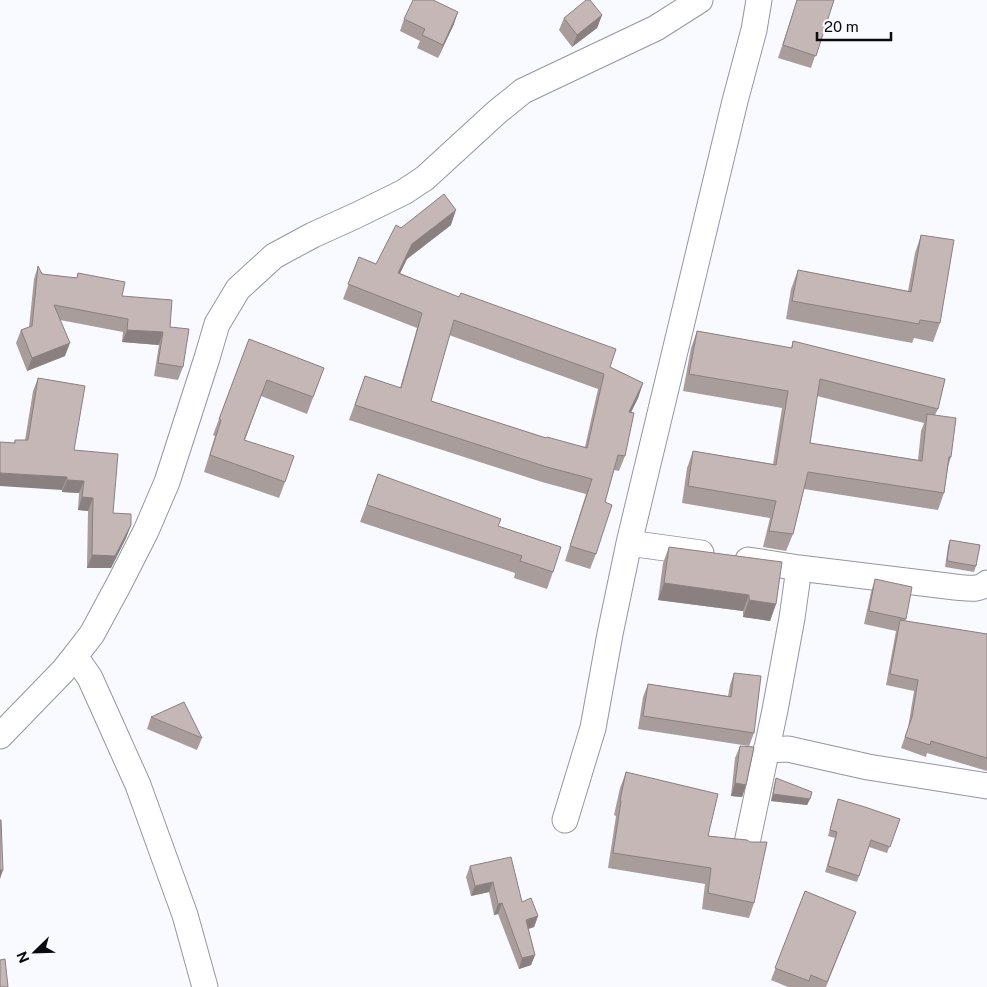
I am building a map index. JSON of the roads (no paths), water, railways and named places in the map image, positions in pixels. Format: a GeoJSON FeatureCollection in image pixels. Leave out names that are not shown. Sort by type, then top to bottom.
{"type":"FeatureCollection","features":[{"type":"Feature","properties":{"kind":"street"},"geometry":{"type":"LineString","coordinates":[[0,736],[63,671],[92,634],[146,531],[166,482],[208,358],[217,324],[238,289],[274,256],[313,235],[404,192],[425,178],[497,112],[523,91],[656,28],[700,0]]}},
{"type":"Feature","properties":{"kind":"street"},"geometry":{"type":"LineString","coordinates":[[565,820],[594,728],[610,634],[630,543],[735,101],[754,30],[759,0]]}},
{"type":"Feature","properties":{"kind":"street"},"geometry":{"type":"LineString","coordinates":[[630,543],[884,579],[974,589],[987,583]]}},
{"type":"Feature","properties":{"kind":"street"},"geometry":{"type":"LineString","coordinates":[[747,843],[775,710],[799,568]]}},
{"type":"Feature","properties":{"kind":"street"},"geometry":{"type":"LineString","coordinates":[[75,656],[90,678],[138,785],[185,915],[205,987]]}},
{"type":"Feature","properties":{"kind":"street"},"geometry":{"type":"LineString","coordinates":[[766,750],[788,749],[868,767],[987,786]]}}]}
